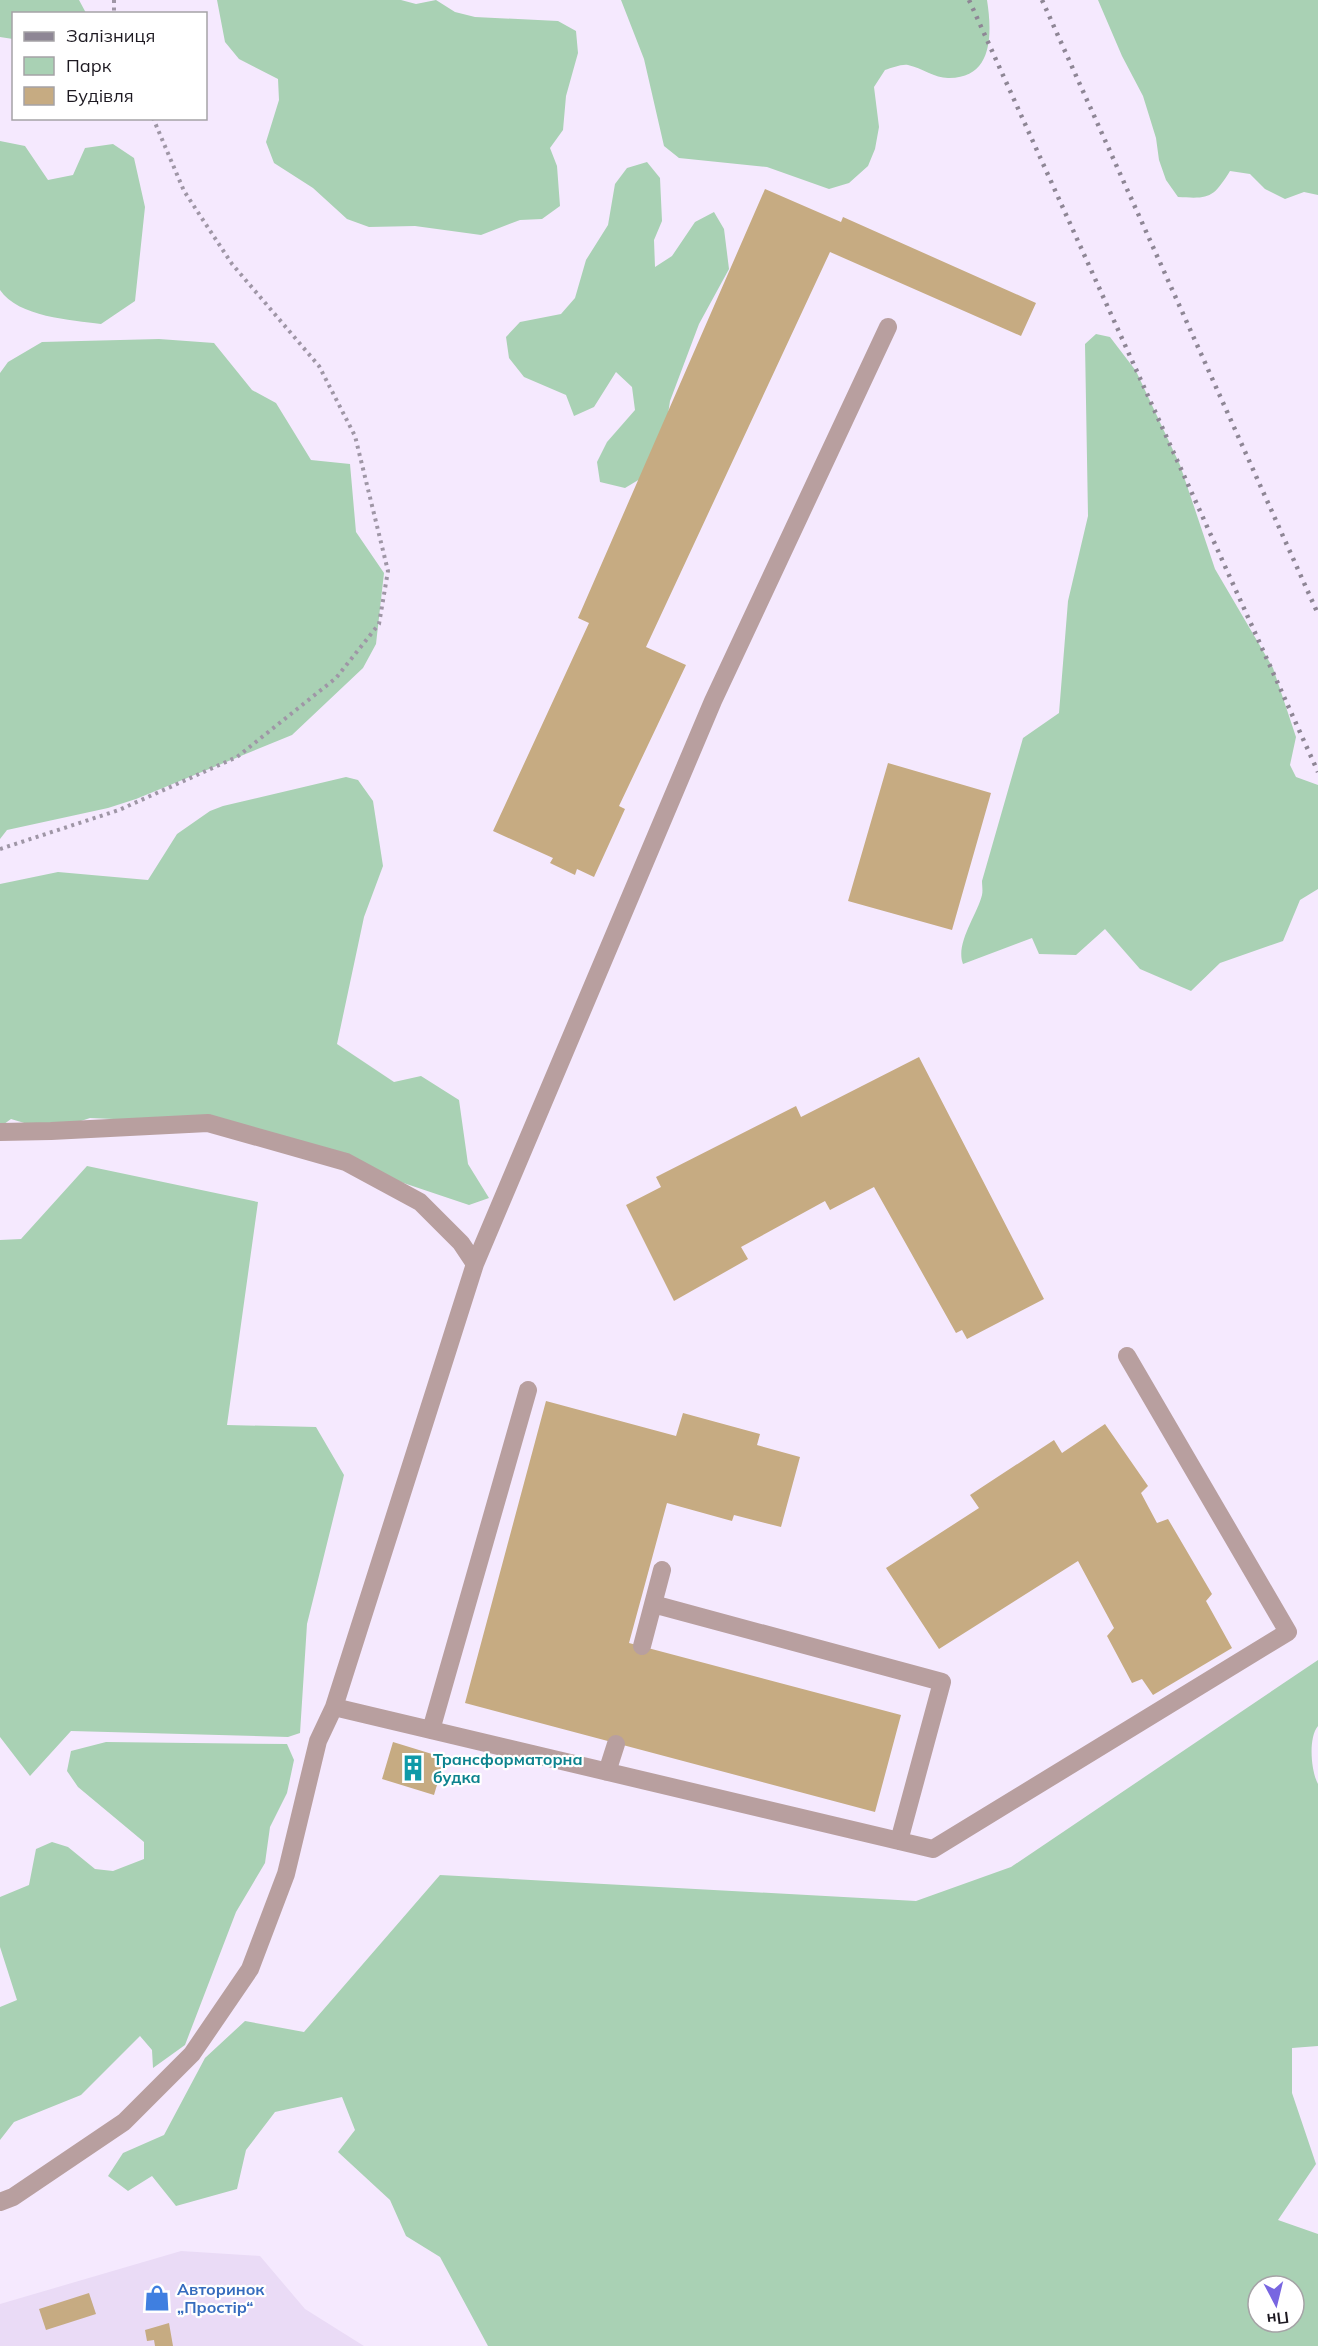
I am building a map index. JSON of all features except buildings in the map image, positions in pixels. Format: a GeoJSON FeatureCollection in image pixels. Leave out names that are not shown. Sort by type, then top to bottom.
{"type":"FeatureCollection","features":[{"type":"Feature","properties":{"kind":"lane"},"geometry":{"type":"LineString","coordinates":[[0,2202],[12,2197],[124,2122],[192,2054],[250,1969],[286,1874],[318,1741],[334,1707],[475,1264],[714,700],[888,327]]}},
{"type":"Feature","properties":{"kind":"lane"},"geometry":{"type":"LineString","coordinates":[[0,1132],[208,1124],[346,1162],[420,1202],[461,1243],[475,1264]]}},
{"type":"Feature","properties":{"kind":"lane"},"geometry":{"type":"LineString","coordinates":[[334,1707],[933,1849],[1288,1632],[1127,1356]]}},
{"type":"Feature","properties":{"kind":"lane"},"geometry":{"type":"LineString","coordinates":[[431,1730],[528,1390]]}},
{"type":"Feature","properties":{"kind":"lane"},"geometry":{"type":"LineString","coordinates":[[642,1646],[662,1570]]}},
{"type":"Feature","properties":{"kind":"lane"},"geometry":{"type":"LineString","coordinates":[[653,1605],[942,1682],[899,1841]]}},
{"type":"Feature","properties":{"kind":"lane"},"geometry":{"type":"LineString","coordinates":[[607,1772],[616,1744]]}},
{"type":"Feature","properties":{"kind":"path"},"geometry":{"type":"LineString","coordinates":[[0,849],[119,810],[237,757],[336,678],[379,624],[388,571],[355,436],[319,366],[232,264],[184,191],[154,120]]}},
{"type":"Feature","properties":{"kind":"shaded area","name":"Авторинок „Простір“"},"geometry":{"type":"Polygon","coordinates":[[[181,2251],[260,2256],[305,2309],[364,2346],[0,2346],[0,2304],[181,2251]]]}},
{"type":"Feature","properties":{"kind":"green space"},"geometry":{"type":"Polygon","coordinates":[[[0,0],[79,0],[85,12],[12,12],[12,39],[0,37],[0,0]]]}},
{"type":"Feature","properties":{"kind":"green space"},"geometry":{"type":"Polygon","coordinates":[[[217,0],[401,0],[416,4],[436,0],[455,12],[475,17],[558,21],[576,31],[578,53],[566,96],[563,130],[550,148],[557,166],[560,206],[542,219],[520,220],[481,235],[415,226],[369,227],[347,219],[313,188],[274,163],[266,142],[279,100],[278,79],[239,59],[225,42],[217,0]]]}},
{"type":"Feature","properties":{"kind":"green space"},"geometry":{"type":"Polygon","coordinates":[[[621,0],[987,0],[989,39],[982,62],[974,71],[963,76],[943,78],[908,65],[885,70],[874,87],[879,127],[875,149],[868,166],[849,183],[829,189],[767,167],[679,158],[664,146],[644,59],[621,0]]]}},
{"type":"Feature","properties":{"kind":"green space"},"geometry":{"type":"Polygon","coordinates":[[[1098,0],[1318,0],[1318,195],[1304,192],[1285,199],[1265,189],[1250,174],[1230,171],[1215,192],[1210,195],[1197,198],[1178,197],[1166,180],[1159,160],[1156,138],[1143,96],[1122,56],[1098,0]]]}},
{"type":"Feature","properties":{"kind":"green space"},"geometry":{"type":"Polygon","coordinates":[[[0,141],[25,146],[48,180],[73,175],[85,148],[113,144],[134,158],[145,207],[135,301],[101,324],[61,319],[32,312],[8,299],[0,290],[0,141]]]}},
{"type":"Feature","properties":{"kind":"green space"},"geometry":{"type":"Polygon","coordinates":[[[647,162],[660,178],[662,221],[654,240],[655,267],[672,256],[695,222],[714,212],[724,229],[729,269],[699,324],[670,401],[660,467],[625,488],[600,482],[597,462],[607,442],[635,410],[632,387],[616,372],[594,407],[574,416],[566,395],[524,377],[509,358],[506,337],[520,322],[561,314],[575,298],[586,260],[608,225],[615,184],[627,168],[647,162]]]}},
{"type":"Feature","properties":{"kind":"green space"},"geometry":{"type":"Polygon","coordinates":[[[1096,334],[1110,337],[1136,371],[1180,465],[1215,569],[1273,668],[1296,737],[1290,765],[1296,777],[1318,785],[1318,889],[1300,900],[1283,941],[1220,963],[1191,991],[1140,969],[1105,929],[1076,955],[1039,954],[1032,938],[963,964],[961,956],[964,939],[982,895],[982,881],[1023,738],[1059,713],[1068,601],[1088,516],[1085,344],[1096,334]]]}},
{"type":"Feature","properties":{"kind":"green space"},"geometry":{"type":"Polygon","coordinates":[[[159,339],[214,343],[252,390],[276,403],[311,460],[350,464],[356,532],[384,573],[376,644],[363,668],[292,735],[136,799],[108,808],[7,830],[0,839],[0,373],[8,362],[42,342],[159,339]]]}},
{"type":"Feature","properties":{"kind":"green space"},"geometry":{"type":"Polygon","coordinates":[[[346,777],[358,780],[373,801],[383,866],[364,917],[337,1044],[394,1082],[421,1076],[459,1100],[468,1164],[489,1198],[469,1205],[243,1129],[208,1123],[90,1118],[51,1131],[11,1119],[0,1127],[0,884],[58,872],[148,880],[177,834],[210,811],[346,777]]]}},
{"type":"Feature","properties":{"kind":"green space"},"geometry":{"type":"Polygon","coordinates":[[[87,1166],[258,1202],[227,1425],[316,1427],[344,1475],[307,1624],[300,1733],[288,1737],[71,1731],[30,1776],[0,1737],[0,1240],[21,1239],[87,1166]]]}},
{"type":"Feature","properties":{"kind":"green space"},"geometry":{"type":"Polygon","coordinates":[[[1318,1660],[1318,1726],[1313,1738],[1312,1755],[1318,1784],[1318,2046],[1292,2048],[1292,2093],[1316,2164],[1278,2220],[1318,2234],[1318,2346],[488,2346],[440,2257],[406,2236],[390,2200],[338,2152],[355,2130],[342,2097],[275,2112],[246,2150],[237,2189],[176,2206],[152,2176],[128,2191],[108,2176],[123,2153],[164,2135],[205,2058],[245,2021],[304,2032],[440,1875],[916,1901],[1011,1867],[1318,1660]]]}},
{"type":"Feature","properties":{"kind":"green space"},"geometry":{"type":"Polygon","coordinates":[[[106,1742],[287,1744],[294,1760],[287,1793],[270,1827],[265,1863],[236,1912],[185,2045],[153,2068],[152,2050],[140,2036],[81,2095],[14,2122],[0,2140],[0,2007],[17,2000],[0,1947],[0,1897],[29,1885],[36,1849],[52,1842],[68,1847],[95,1869],[113,1871],[144,1859],[144,1842],[78,1787],[67,1771],[71,1751],[106,1742]]]}},
{"type":"Feature","properties":{"kind":"railway"},"geometry":{"type":"LineString","coordinates":[[969,0],[1318,772]]}},
{"type":"Feature","properties":{"kind":"railway"},"geometry":{"type":"LineString","coordinates":[[1042,0],[1318,614]]}},
{"type":"Feature","properties":{"kind":"place","name":"Трансформаторна будка"},"geometry":{"type":"Point","coordinates":[413,1768]}},
{"type":"Feature","properties":{"kind":"place","name":"Авторинок „Простір“"},"geometry":{"type":"Point","coordinates":[157,2298]}}]}
